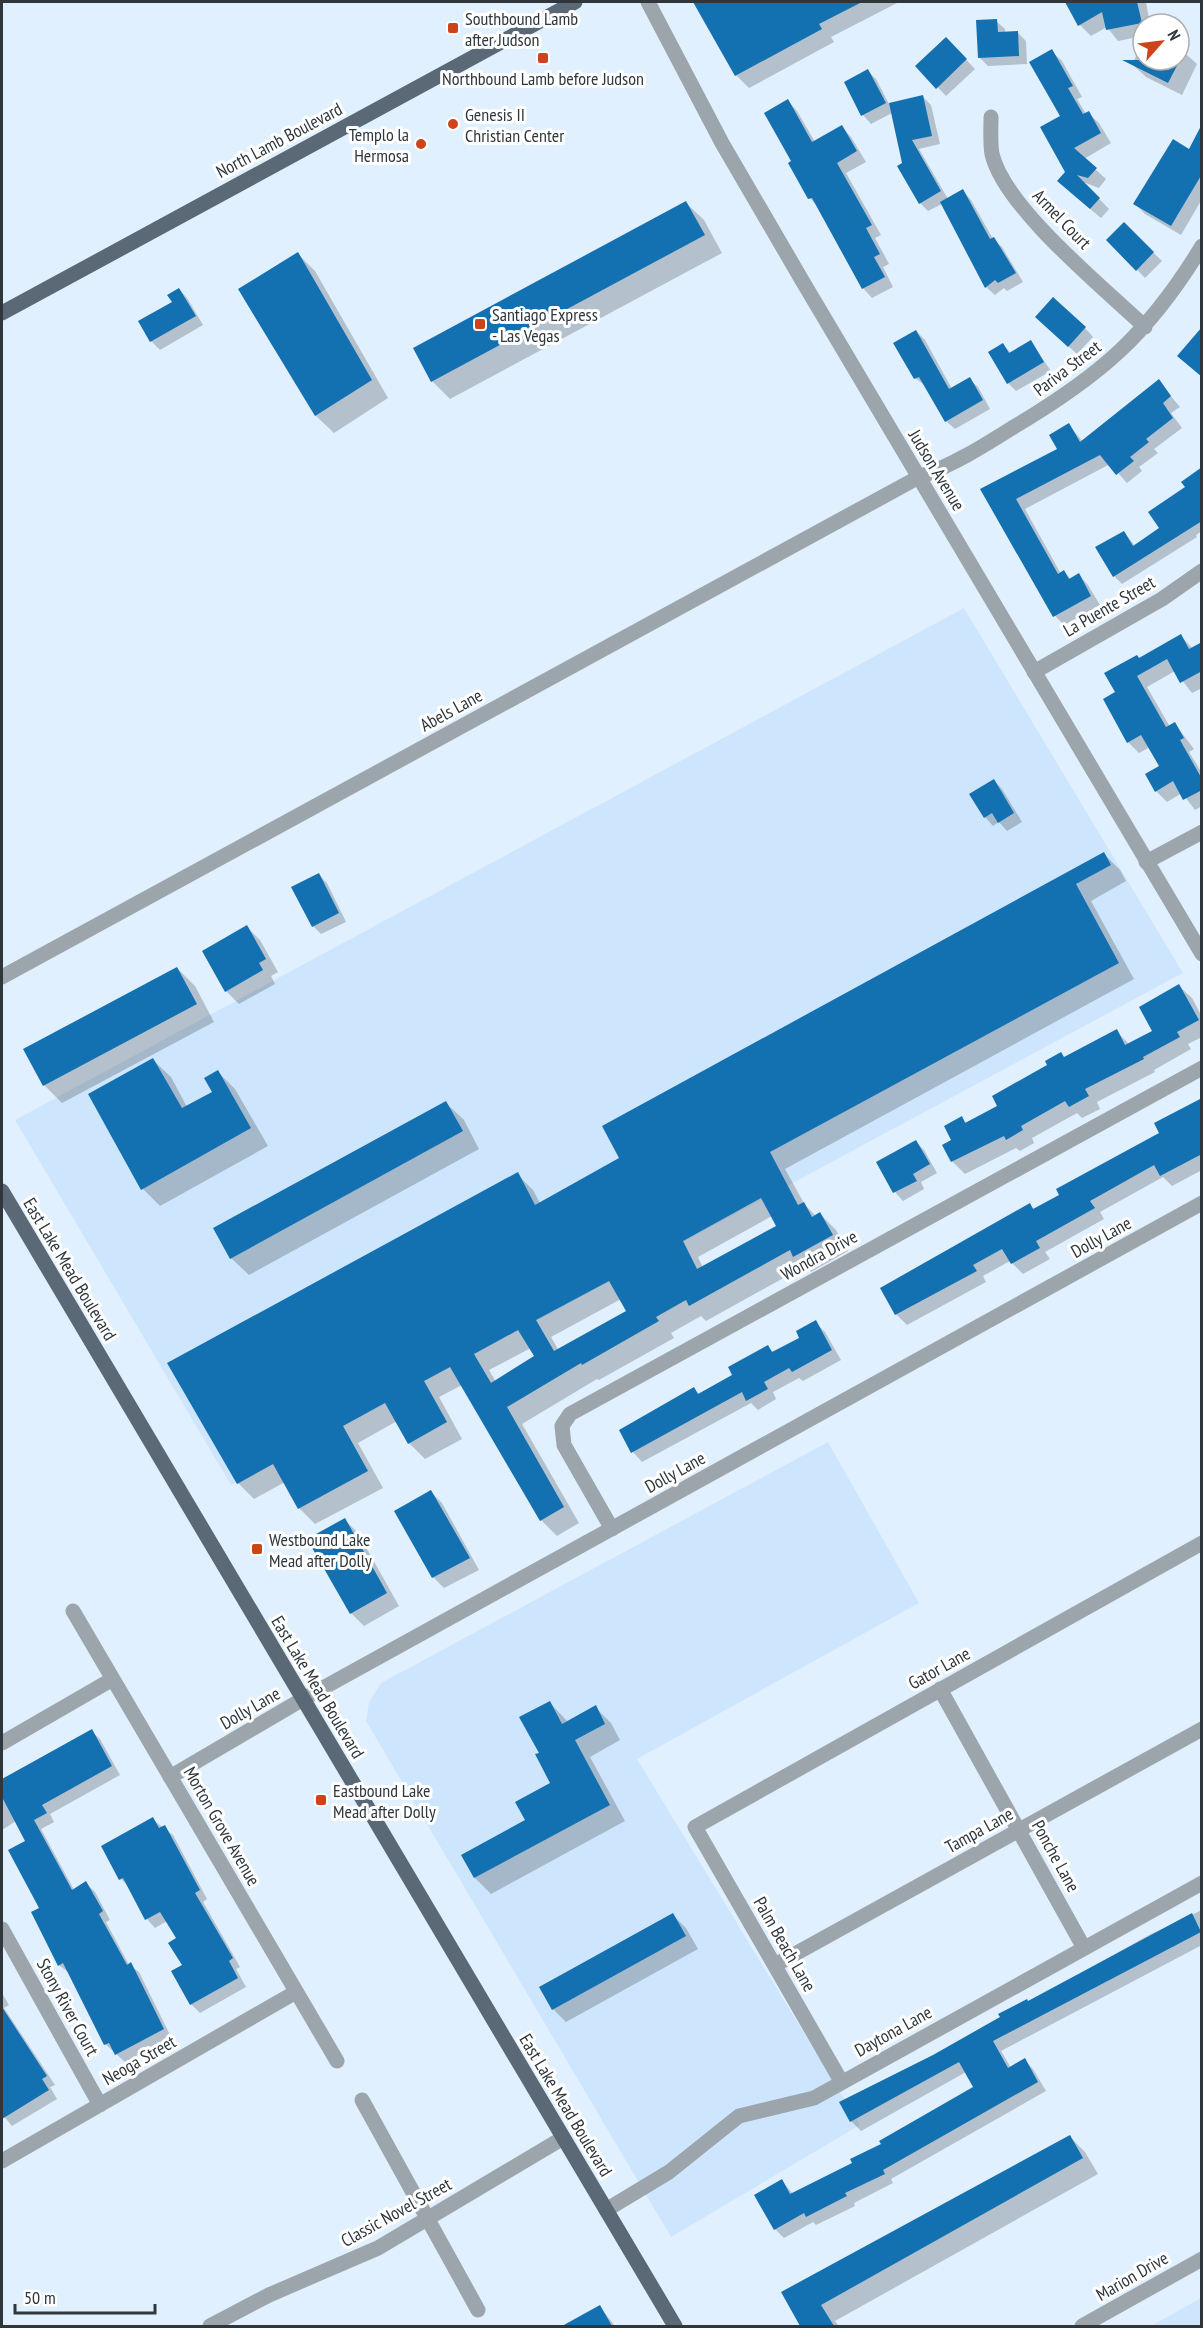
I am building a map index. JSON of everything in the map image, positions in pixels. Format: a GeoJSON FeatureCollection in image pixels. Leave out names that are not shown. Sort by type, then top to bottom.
{"type":"FeatureCollection","features":[{"type":"Feature","properties":{"kind":"main road","name":"North Lamb Boulevard"},"geometry":{"type":"LineString","coordinates":[[2,313],[575,2]]}},
{"type":"Feature","properties":{"kind":"main road","name":"East Lake Mead Boulevard"},"geometry":{"type":"LineString","coordinates":[[2,1191],[675,2326]]}},
{"type":"Feature","properties":{"kind":"street","name":"Judson Avenue"},"geometry":{"type":"LineString","coordinates":[[648,2],[722,143],[1202,954]]}},
{"type":"Feature","properties":{"kind":"street","name":"Armel Court"},"geometry":{"type":"LineString","coordinates":[[991,117],[992,154],[1008,190],[1045,232],[1145,327]]}},
{"type":"Feature","properties":{"kind":"street","name":"Pariva Street"},"geometry":{"type":"LineString","coordinates":[[919,477],[950,465],[1087,381],[1145,327],[1178,285],[1202,246]]}},
{"type":"Feature","properties":{"kind":"street","name":"Abels Lane"},"geometry":{"type":"LineString","coordinates":[[2,977],[919,477]]}},
{"type":"Feature","properties":{"kind":"street","name":"La Puente Street"},"geometry":{"type":"LineString","coordinates":[[1034,672],[1162,598],[1202,571]]}},
{"type":"Feature","properties":{"kind":"street"},"geometry":{"type":"LineString","coordinates":[[1146,862],[1202,832]]}},
{"type":"Feature","properties":{"kind":"street","name":"Wondra Drive"},"geometry":{"type":"LineString","coordinates":[[612,1529],[564,1444],[562,1426],[570,1414],[1202,1068]]}},
{"type":"Feature","properties":{"kind":"street","name":"Dolly Lane"},"geometry":{"type":"LineString","coordinates":[[170,1777],[303,1699],[1202,1203]]}},
{"type":"Feature","properties":{"kind":"street","name":"Gator Lane"},"geometry":{"type":"LineString","coordinates":[[695,1827],[1202,1543]]}},
{"type":"Feature","properties":{"kind":"street","name":"Morton Grove Avenue"},"geometry":{"type":"LineString","coordinates":[[73,1611],[111,1680],[337,2061]]}},
{"type":"Feature","properties":{"kind":"street"},"geometry":{"type":"LineString","coordinates":[[2,1743],[111,1680]]}},
{"type":"Feature","properties":{"kind":"street","name":"Ponche Lane"},"geometry":{"type":"LineString","coordinates":[[940,1689],[1084,1948]]}},
{"type":"Feature","properties":{"kind":"street","name":"Tampa Lane"},"geometry":{"type":"LineString","coordinates":[[775,1965],[1202,1729]]}},
{"type":"Feature","properties":{"kind":"street","name":"Palm Beach Lane"},"geometry":{"type":"LineString","coordinates":[[695,1827],[842,2081]]}},
{"type":"Feature","properties":{"kind":"street","name":"Daytona Lane"},"geometry":{"type":"LineString","coordinates":[[606,2210],[669,2172],[739,2116],[814,2097],[1202,1883]]}},
{"type":"Feature","properties":{"kind":"street","name":"Stony River Court"},"geometry":{"type":"LineString","coordinates":[[2,1929],[100,2105]]}},
{"type":"Feature","properties":{"kind":"street","name":"Neoga Street"},"geometry":{"type":"LineString","coordinates":[[2,2161],[296,1992]]}},
{"type":"Feature","properties":{"kind":"street"},"geometry":{"type":"LineString","coordinates":[[362,2100],[478,2310]]}},
{"type":"Feature","properties":{"kind":"street","name":"Classic Novel Street"},"geometry":{"type":"LineString","coordinates":[[210,2326],[269,2295],[378,2248],[563,2138]]}},
{"type":"Feature","properties":{"kind":"street","name":"Marion Drive"},"geometry":{"type":"LineString","coordinates":[[1082,2326],[1202,2259]]}},
{"type":"Feature","properties":{"kind":"shaded area"},"geometry":{"type":"Polygon","coordinates":[[[964,608],[1183,973],[231,1485],[15,1120],[964,608]]]}},
{"type":"Feature","properties":{"kind":"shaded area"},"geometry":{"type":"Polygon","coordinates":[[[828,1442],[919,1603],[637,1759],[860,2125],[671,2237],[366,1721],[369,1702],[381,1683],[828,1442]]]}},
{"type":"Feature","properties":{"kind":"shaded area"},"geometry":{"type":"Polygon","coordinates":[[[1201,2298],[1201,2326],[1151,2326],[1201,2298]]]}},
{"type":"Feature","properties":{"kind":"building"},"geometry":{"type":"Polygon","coordinates":[[[693,2],[862,2],[819,24],[822,29],[735,76],[693,2]]]}},
{"type":"Feature","properties":{"kind":"building"},"geometry":{"type":"Polygon","coordinates":[[[1065,2],[1137,2],[1139,12],[1131,12],[1131,25],[1106,30],[1102,12],[1078,26],[1065,2]]]}},
{"type":"Feature","properties":{"kind":"building"},"geometry":{"type":"Polygon","coordinates":[[[997,19],[998,32],[1018,31],[1019,56],[978,58],[976,20],[997,19]]]}},
{"type":"Feature","properties":{"kind":"building"},"geometry":{"type":"Polygon","coordinates":[[[946,37],[967,59],[936,89],[915,66],[946,37]]]}},
{"type":"Feature","properties":{"kind":"building"},"geometry":{"type":"Polygon","coordinates":[[[1052,49],[1073,86],[1068,88],[1083,114],[1089,111],[1101,133],[1074,148],[1097,168],[1088,178],[1077,175],[1100,198],[1090,209],[1057,181],[1065,172],[1040,127],[1060,116],[1029,62],[1052,49]]]}},
{"type":"Feature","properties":{"kind":"building"},"geometry":{"type":"Polygon","coordinates":[[[868,69],[886,103],[861,116],[844,82],[868,69]]]}},
{"type":"Feature","properties":{"kind":"building"},"geometry":{"type":"Polygon","coordinates":[[[1146,72],[1174,72],[1168,83],[1146,72]]]}},
{"type":"Feature","properties":{"kind":"building"},"geometry":{"type":"Polygon","coordinates":[[[923,95],[932,136],[912,140],[941,191],[919,204],[897,166],[902,163],[889,103],[923,95]]]}},
{"type":"Feature","properties":{"kind":"building"},"geometry":{"type":"Polygon","coordinates":[[[788,99],[812,142],[842,125],[857,151],[837,163],[872,225],[866,228],[880,254],[874,257],[885,277],[862,289],[812,198],[808,199],[788,163],[791,161],[764,113],[788,99]]]}},
{"type":"Feature","properties":{"kind":"building"},"geometry":{"type":"Polygon","coordinates":[[[1202,124],[1202,174],[1171,226],[1133,204],[1173,139],[1189,149],[1202,124]]]}},
{"type":"Feature","properties":{"kind":"building"},"geometry":{"type":"Polygon","coordinates":[[[963,189],[990,239],[994,237],[1016,273],[998,283],[995,280],[985,288],[940,202],[963,189]]]}},
{"type":"Feature","properties":{"kind":"building"},"geometry":{"type":"Polygon","coordinates":[[[686,201],[705,235],[431,382],[413,348],[686,201]]]}},
{"type":"Feature","properties":{"kind":"building"},"geometry":{"type":"Polygon","coordinates":[[[1124,222],[1154,252],[1136,271],[1106,240],[1124,222]]]}},
{"type":"Feature","properties":{"kind":"building"},"geometry":{"type":"Polygon","coordinates":[[[298,252],[372,380],[315,416],[238,289],[298,252]]]}},
{"type":"Feature","properties":{"kind":"building"},"geometry":{"type":"Polygon","coordinates":[[[179,288],[196,316],[150,342],[138,321],[172,302],[167,295],[179,288]]]}},
{"type":"Feature","properties":{"kind":"building"},"geometry":{"type":"Polygon","coordinates":[[[1053,297],[1086,327],[1068,347],[1035,317],[1053,297]]]}},
{"type":"Feature","properties":{"kind":"building"},"geometry":{"type":"Polygon","coordinates":[[[1202,327],[1202,377],[1177,356],[1202,327]]]}},
{"type":"Feature","properties":{"kind":"building"},"geometry":{"type":"Polygon","coordinates":[[[916,330],[949,389],[970,377],[983,400],[945,422],[919,377],[914,379],[893,343],[916,330]]]}},
{"type":"Feature","properties":{"kind":"building"},"geometry":{"type":"Polygon","coordinates":[[[1031,340],[1044,362],[1007,384],[988,352],[1003,343],[1009,353],[1031,340]]]}},
{"type":"Feature","properties":{"kind":"building"},"geometry":{"type":"Polygon","coordinates":[[[1159,379],[1171,396],[1163,403],[1173,418],[1146,439],[1149,442],[1130,457],[1134,461],[1116,475],[1100,455],[1016,499],[1058,574],[1064,570],[1069,579],[1079,573],[1091,596],[1053,617],[980,489],[1057,449],[1049,435],[1069,423],[1080,442],[1159,379]]]}},
{"type":"Feature","properties":{"kind":"building"},"geometry":{"type":"Polygon","coordinates":[[[1202,467],[1202,521],[1113,577],[1095,547],[1124,531],[1133,546],[1159,528],[1148,512],[1185,487],[1181,482],[1202,467]]]}},
{"type":"Feature","properties":{"kind":"building"},"geometry":{"type":"Polygon","coordinates":[[[1181,634],[1189,649],[1202,642],[1202,671],[1180,683],[1167,659],[1137,676],[1166,727],[1175,722],[1184,738],[1180,740],[1202,779],[1202,790],[1183,800],[1173,781],[1155,792],[1145,774],[1159,766],[1141,735],[1127,743],[1103,699],[1115,692],[1104,673],[1137,655],[1139,658],[1181,634]]]}},
{"type":"Feature","properties":{"kind":"building"},"geometry":{"type":"Polygon","coordinates":[[[994,779],[1014,813],[998,823],[992,813],[984,818],[969,794],[994,779]]]}},
{"type":"Feature","properties":{"kind":"building"},"geometry":{"type":"Polygon","coordinates":[[[1104,852],[1111,865],[1076,884],[1119,963],[770,1152],[798,1205],[804,1202],[812,1217],[820,1212],[833,1235],[793,1257],[790,1250],[689,1306],[686,1300],[656,1317],[659,1321],[582,1365],[581,1363],[507,1407],[564,1507],[540,1521],[450,1367],[424,1381],[447,1422],[408,1444],[385,1403],[343,1426],[368,1471],[298,1509],[273,1464],[237,1484],[167,1363],[518,1172],[535,1205],[619,1158],[602,1126],[1104,852]],[[761,1198],[683,1241],[697,1269],[776,1226],[761,1198]],[[609,1281],[536,1320],[554,1351],[626,1311],[609,1281]],[[518,1330],[474,1354],[491,1383],[534,1356],[518,1330]]]}},
{"type":"Feature","properties":{"kind":"building"},"geometry":{"type":"Polygon","coordinates":[[[319,873],[339,913],[312,927],[291,887],[319,873]]]}},
{"type":"Feature","properties":{"kind":"building"},"geometry":{"type":"Polygon","coordinates":[[[247,925],[266,959],[259,963],[263,970],[225,992],[202,951],[247,925]]]}},
{"type":"Feature","properties":{"kind":"building"},"geometry":{"type":"Polygon","coordinates":[[[177,967],[197,1004],[43,1086],[23,1049],[177,967]]]}},
{"type":"Feature","properties":{"kind":"building"},"geometry":{"type":"Polygon","coordinates":[[[1179,984],[1199,1020],[1177,1032],[1180,1037],[1143,1057],[1144,1059],[1085,1089],[1089,1096],[1069,1107],[1065,1101],[1021,1126],[1023,1130],[1006,1140],[1004,1136],[951,1162],[942,1145],[951,1140],[944,1126],[962,1116],[965,1123],[997,1106],[992,1096],[1047,1065],[1045,1061],[1061,1052],[1064,1057],[1117,1029],[1125,1045],[1152,1031],[1139,1007],[1179,984]]]}},
{"type":"Feature","properties":{"kind":"building"},"geometry":{"type":"Polygon","coordinates":[[[153,1058],[182,1108],[212,1092],[204,1078],[218,1070],[251,1128],[141,1190],[88,1094],[153,1058]]]}},
{"type":"Feature","properties":{"kind":"building"},"geometry":{"type":"Polygon","coordinates":[[[1202,1098],[1202,1154],[1160,1176],[1154,1165],[1090,1201],[1095,1208],[1036,1241],[1040,1248],[1011,1264],[1002,1249],[973,1265],[977,1271],[895,1315],[880,1288],[1030,1203],[1033,1209],[1059,1195],[1056,1189],[1159,1133],[1154,1123],[1202,1098]]]}},
{"type":"Feature","properties":{"kind":"building"},"geometry":{"type":"Polygon","coordinates":[[[446,1101],[463,1131],[230,1259],[213,1228],[446,1101]]]}},
{"type":"Feature","properties":{"kind":"building"},"geometry":{"type":"Polygon","coordinates":[[[916,1140],[930,1164],[913,1174],[917,1181],[893,1193],[876,1162],[916,1140]]]}},
{"type":"Feature","properties":{"kind":"building"},"geometry":{"type":"Polygon","coordinates":[[[816,1320],[832,1350],[792,1372],[789,1368],[764,1382],[768,1389],[746,1401],[742,1392],[631,1453],[619,1430],[694,1387],[698,1394],[732,1375],[728,1367],[768,1345],[772,1352],[799,1338],[796,1331],[816,1320]]]}},
{"type":"Feature","properties":{"kind":"building"},"geometry":{"type":"Polygon","coordinates":[[[431,1490],[470,1558],[432,1578],[394,1511],[431,1490]]]}},
{"type":"Feature","properties":{"kind":"building"},"geometry":{"type":"Polygon","coordinates":[[[345,1518],[387,1593],[350,1614],[307,1539],[345,1518]]]}},
{"type":"Feature","properties":{"kind":"building"},"geometry":{"type":"Polygon","coordinates":[[[550,1701],[562,1724],[596,1705],[605,1724],[575,1740],[610,1805],[474,1878],[461,1855],[525,1820],[515,1802],[550,1783],[535,1754],[539,1753],[519,1717],[550,1701]]]}},
{"type":"Feature","properties":{"kind":"building"},"geometry":{"type":"Polygon","coordinates":[[[92,1729],[112,1766],[42,1805],[47,1813],[34,1820],[72,1890],[86,1881],[103,1911],[99,1914],[127,1965],[131,1962],[164,2029],[115,2055],[109,2043],[104,2045],[63,1963],[58,1966],[31,1912],[39,1908],[8,1850],[25,1841],[2,1797],[2,1779],[92,1729]]]}},
{"type":"Feature","properties":{"kind":"building"},"geometry":{"type":"Polygon","coordinates":[[[153,1817],[159,1828],[165,1825],[200,1890],[195,1893],[233,1958],[229,1961],[238,1978],[190,2005],[171,1971],[182,1965],[168,1943],[176,1938],[160,1912],[145,1920],[123,1878],[119,1880],[101,1846],[153,1817]]]}},
{"type":"Feature","properties":{"kind":"building"},"geometry":{"type":"Polygon","coordinates":[[[673,1913],[686,1936],[552,2010],[539,1987],[673,1913]]]}},
{"type":"Feature","properties":{"kind":"building"},"geometry":{"type":"Polygon","coordinates":[[[1192,1913],[1201,1932],[993,2041],[1008,2068],[1025,2058],[1038,2082],[883,2170],[885,2174],[845,2193],[847,2196],[806,2217],[804,2213],[774,2230],[754,2195],[782,2179],[790,2194],[852,2163],[850,2159],[881,2144],[879,2141],[973,2087],[959,2062],[850,2122],[839,2102],[933,2055],[1000,2017],[998,2014],[1027,1999],[1028,2001],[1192,1913]]]}},
{"type":"Feature","properties":{"kind":"building"},"geometry":{"type":"Polygon","coordinates":[[[2,2007],[47,2076],[42,2079],[49,2090],[2,2119],[2,2007]]]}},
{"type":"Feature","properties":{"kind":"building"},"geometry":{"type":"Polygon","coordinates":[[[1070,2135],[1083,2158],[821,2305],[834,2326],[800,2326],[781,2292],[1070,2135]]]}},
{"type":"Feature","properties":{"kind":"building"},"geometry":{"type":"Polygon","coordinates":[[[600,2305],[612,2326],[562,2326],[600,2305]]]}},
{"type":"Feature","properties":{"kind":"place","name":"Southbound Lamb after Judson"},"geometry":{"type":"Point","coordinates":[453,28]}},
{"type":"Feature","properties":{"kind":"place","name":"Northbound Lamb before Judson"},"geometry":{"type":"Point","coordinates":[543,58]}},
{"type":"Feature","properties":{"kind":"place","name":"Genesis II Christian Center"},"geometry":{"type":"Point","coordinates":[453,124]}},
{"type":"Feature","properties":{"kind":"place","name":"Templo la Hermosa"},"geometry":{"type":"Point","coordinates":[421,144]}},
{"type":"Feature","properties":{"kind":"place","name":"Santiago Express - Las Vegas"},"geometry":{"type":"Point","coordinates":[480,324]}},
{"type":"Feature","properties":{"kind":"place","name":"Westbound Lake Mead after Dolly"},"geometry":{"type":"Point","coordinates":[257,1549]}},
{"type":"Feature","properties":{"kind":"place","name":"Eastbound Lake Mead after Dolly"},"geometry":{"type":"Point","coordinates":[321,1800]}}]}
